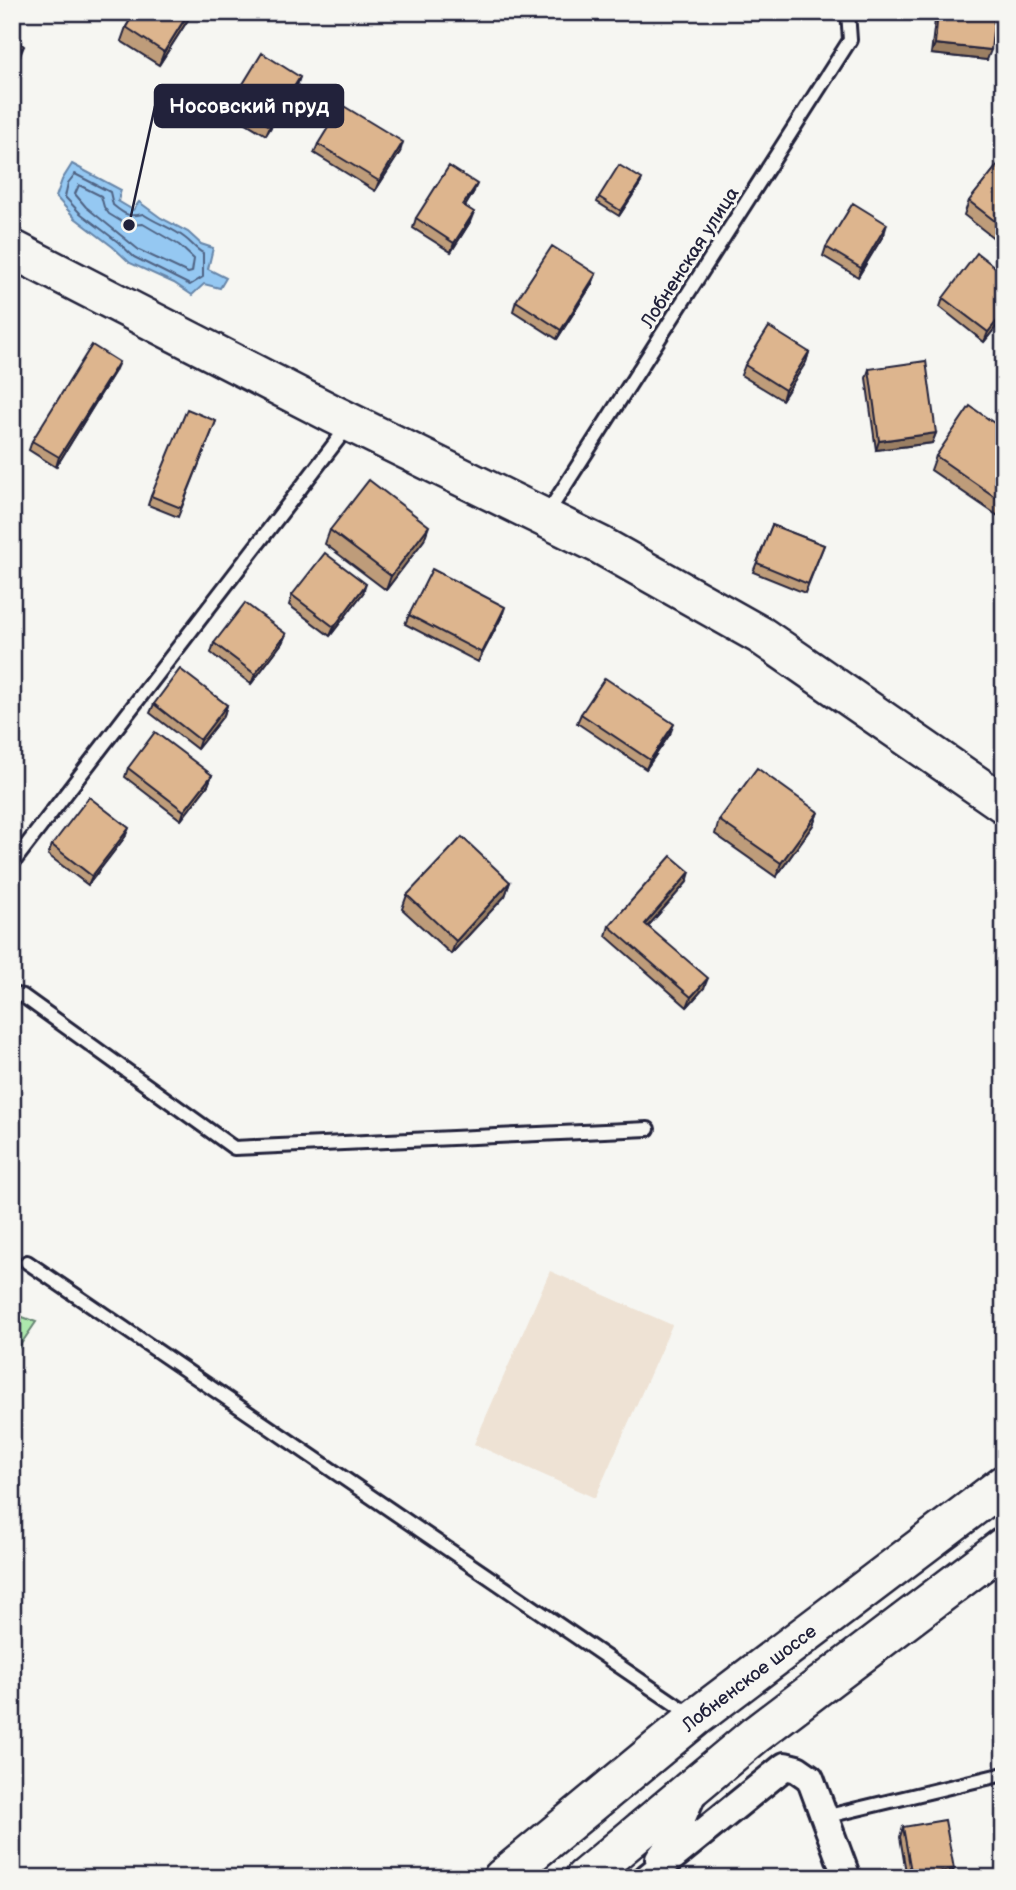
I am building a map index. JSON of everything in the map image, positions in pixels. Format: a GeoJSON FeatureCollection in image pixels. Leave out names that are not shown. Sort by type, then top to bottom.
{"type":"FeatureCollection","features":[{"type":"Feature","properties":{"kind":"main road"},"geometry":{"type":"LineString","coordinates":[[12,249],[600,545],[760,635],[1004,804]]}},
{"type":"Feature","properties":{"kind":"main road","name":"Лобненское шоссе"},"geometry":{"type":"LineString","coordinates":[[502,1878],[695,1718],[1004,1484]]}},
{"type":"Feature","properties":{"kind":"main road"},"geometry":{"type":"LineString","coordinates":[[584,1878],[755,1735],[1004,1546]]}},
{"type":"Feature","properties":{"kind":"street"},"geometry":{"type":"LineString","coordinates":[[646,1878],[785,1766],[797,1769],[810,1778],[846,1878]]}},
{"type":"Feature","properties":{"kind":"street"},"geometry":{"type":"LineString","coordinates":[[646,1878],[671,1843],[697,1784]]}},
{"type":"Feature","properties":{"kind":"lane","name":"Лобненская улица"},"geometry":{"type":"LineString","coordinates":[[545,518],[850,40],[848,12]]}},
{"type":"Feature","properties":{"kind":"lane"},"geometry":{"type":"LineString","coordinates":[[12,864],[351,422]]}},
{"type":"Feature","properties":{"kind":"lane"},"geometry":{"type":"LineString","coordinates":[[12,994],[23,996],[234,1148],[648,1129]]}},
{"type":"Feature","properties":{"kind":"lane"},"geometry":{"type":"LineString","coordinates":[[27,1262],[695,1718]]}},
{"type":"Feature","properties":{"kind":"lane"},"geometry":{"type":"LineString","coordinates":[[823,1817],[1004,1774]]}},
{"type":"Feature","properties":{"kind":"shaded area"},"geometry":{"type":"Polygon","coordinates":[[[550,1271],[672,1325],[595,1498],[474,1444],[550,1271]]]}},
{"type":"Feature","properties":{"kind":"green space"},"geometry":{"type":"Polygon","coordinates":[[[12,1313],[36,1322],[12,1357],[12,1313]]]}},
{"type":"Feature","properties":{"kind":"water"},"geometry":{"type":"Polygon","coordinates":[[[72,164],[121,190],[118,201],[133,210],[139,202],[161,218],[188,232],[201,244],[213,248],[208,269],[226,278],[220,288],[204,284],[192,295],[174,283],[130,263],[75,218],[56,197],[72,164]]]}},
{"type":"Feature","properties":{"kind":"building"},"geometry":{"type":"Polygon","coordinates":[[[135,12],[189,12],[164,52],[126,27],[135,12]]]}},
{"type":"Feature","properties":{"kind":"building"},"geometry":{"type":"Polygon","coordinates":[[[938,12],[995,12],[991,50],[935,44],[938,12]]]}},
{"type":"Feature","properties":{"kind":"building"},"geometry":{"type":"Polygon","coordinates":[[[12,36],[24,46],[12,59],[12,36]]]}},
{"type":"Feature","properties":{"kind":"building"},"geometry":{"type":"Polygon","coordinates":[[[262,53],[300,77],[270,126],[232,102],[262,53]]]}},
{"type":"Feature","properties":{"kind":"building"},"geometry":{"type":"Polygon","coordinates":[[[342,105],[403,142],[379,181],[318,144],[342,105]]]}},
{"type":"Feature","properties":{"kind":"building"},"geometry":{"type":"Polygon","coordinates":[[[1004,157],[1004,228],[969,201],[1004,157]]]}},
{"type":"Feature","properties":{"kind":"building"},"geometry":{"type":"Polygon","coordinates":[[[619,165],[642,179],[621,211],[599,197],[619,165]]]}},
{"type":"Feature","properties":{"kind":"building"},"geometry":{"type":"Polygon","coordinates":[[[449,166],[477,184],[463,205],[474,212],[454,243],[416,218],[449,166]]]}},
{"type":"Feature","properties":{"kind":"building"},"geometry":{"type":"Polygon","coordinates":[[[853,203],[887,224],[861,268],[826,247],[853,203]]]}},
{"type":"Feature","properties":{"kind":"building"},"geometry":{"type":"Polygon","coordinates":[[[552,246],[596,274],[561,330],[516,301],[552,246]]]}},
{"type":"Feature","properties":{"kind":"building"},"geometry":{"type":"Polygon","coordinates":[[[977,253],[1004,274],[1004,312],[988,332],[943,298],[977,253]]]}},
{"type":"Feature","properties":{"kind":"building"},"geometry":{"type":"Polygon","coordinates":[[[769,327],[809,352],[785,390],[745,365],[769,327]]]}},
{"type":"Feature","properties":{"kind":"building"},"geometry":{"type":"Polygon","coordinates":[[[92,345],[119,362],[59,457],[32,441],[92,345]]]}},
{"type":"Feature","properties":{"kind":"building"},"geometry":{"type":"Polygon","coordinates":[[[926,361],[936,433],[879,441],[869,369],[926,361]]]}},
{"type":"Feature","properties":{"kind":"building"},"geometry":{"type":"Polygon","coordinates":[[[970,406],[1004,430],[1004,503],[936,456],[970,406]]]}},
{"type":"Feature","properties":{"kind":"building"},"geometry":{"type":"Polygon","coordinates":[[[187,409],[216,421],[181,508],[151,496],[187,409]]]}},
{"type":"Feature","properties":{"kind":"building"},"geometry":{"type":"Polygon","coordinates":[[[369,480],[429,526],[391,576],[330,530],[369,480]]]}},
{"type":"Feature","properties":{"kind":"building"},"geometry":{"type":"Polygon","coordinates":[[[772,525],[824,545],[808,584],[757,563],[772,525]]]}},
{"type":"Feature","properties":{"kind":"building"},"geometry":{"type":"Polygon","coordinates":[[[325,553],[366,584],[334,627],[292,595],[325,553]]]}},
{"type":"Feature","properties":{"kind":"building"},"geometry":{"type":"Polygon","coordinates":[[[432,569],[505,607],[482,653],[409,615],[432,569]]]}},
{"type":"Feature","properties":{"kind":"building"},"geometry":{"type":"Polygon","coordinates":[[[245,603],[286,634],[255,674],[214,643],[245,603]]]}},
{"type":"Feature","properties":{"kind":"building"},"geometry":{"type":"Polygon","coordinates":[[[180,669],[227,705],[200,740],[154,704],[180,669]]]}},
{"type":"Feature","properties":{"kind":"building"},"geometry":{"type":"Polygon","coordinates":[[[605,678],[674,724],[650,760],[581,714],[605,678]]]}},
{"type":"Feature","properties":{"kind":"building"},"geometry":{"type":"Polygon","coordinates":[[[155,732],[212,775],[184,811],[128,768],[155,732]]]}},
{"type":"Feature","properties":{"kind":"building"},"geometry":{"type":"Polygon","coordinates":[[[757,768],[818,812],[781,863],[719,820],[757,768]]]}},
{"type":"Feature","properties":{"kind":"building"},"geometry":{"type":"Polygon","coordinates":[[[89,797],[129,828],[92,876],[52,845],[89,797]]]}},
{"type":"Feature","properties":{"kind":"building"},"geometry":{"type":"Polygon","coordinates":[[[462,837],[510,882],[456,941],[407,895],[462,837]]]}},
{"type":"Feature","properties":{"kind":"building"},"geometry":{"type":"Polygon","coordinates":[[[671,856],[690,872],[645,924],[708,978],[691,997],[609,926],[671,856]]]}},
{"type":"Feature","properties":{"kind":"building"},"geometry":{"type":"Polygon","coordinates":[[[945,1820],[954,1869],[912,1877],[903,1827],[945,1820]]]}},
{"type":"Feature","properties":{"kind":"place","name":"Носовский пруд"},"geometry":{"type":"Point","coordinates":[129,225]}}]}
